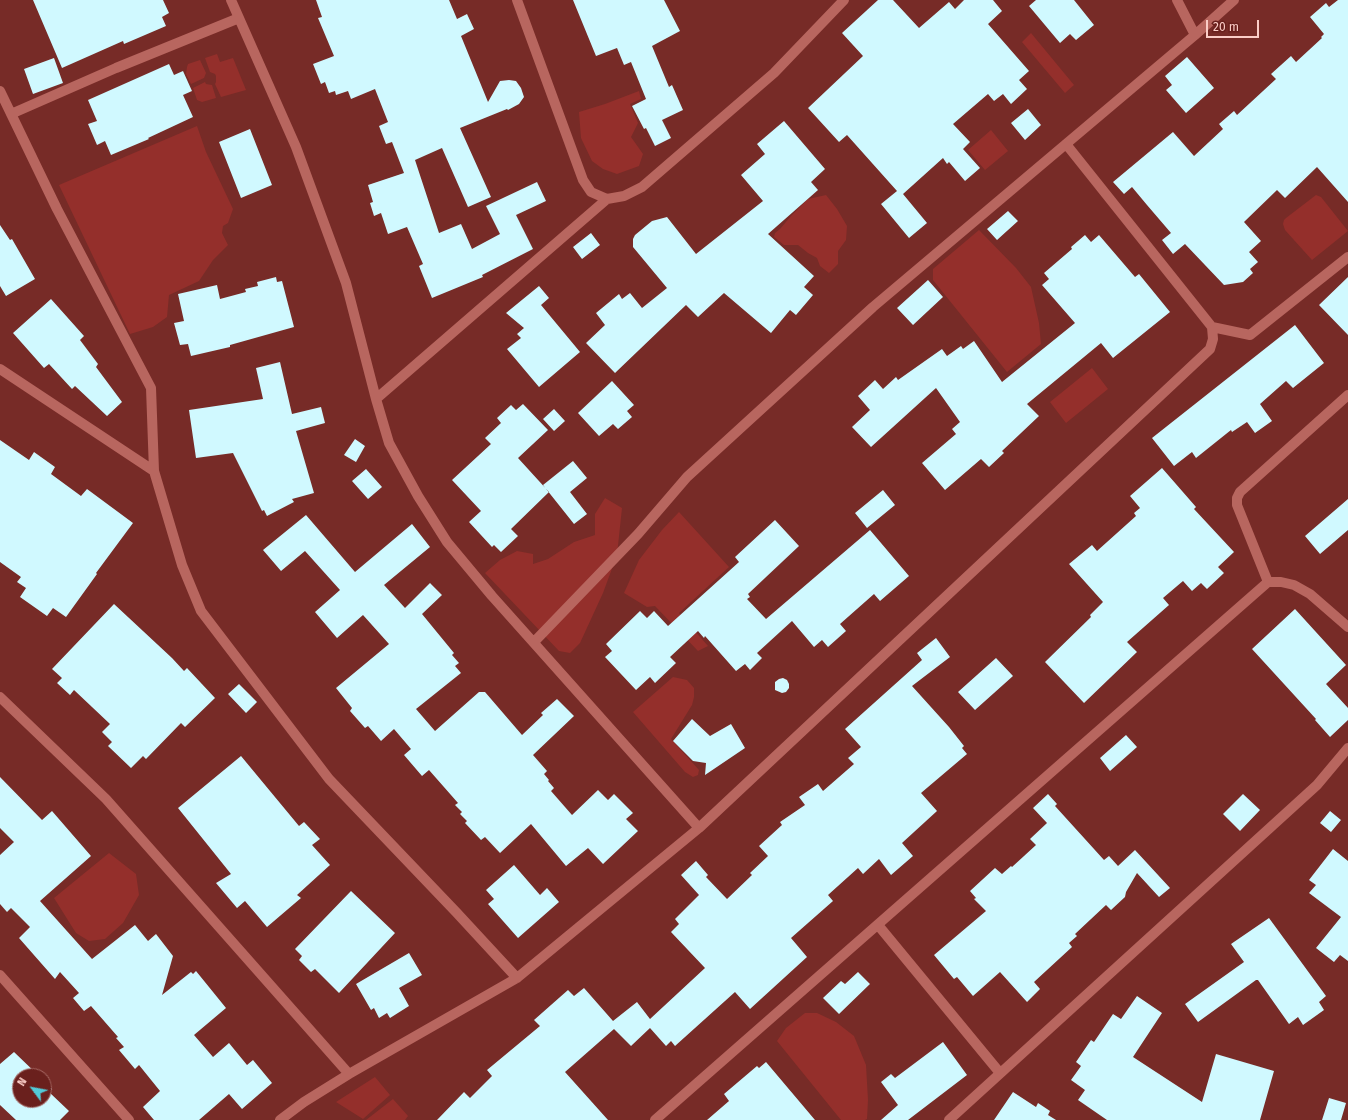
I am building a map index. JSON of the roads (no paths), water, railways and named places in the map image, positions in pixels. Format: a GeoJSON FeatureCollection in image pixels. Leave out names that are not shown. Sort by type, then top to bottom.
{"type":"FeatureCollection","features":[{"type":"Feature","properties":{"kind":"street"},"geometry":{"type":"LineString","coordinates":[[231,0],[296,146],[346,282],[376,399],[389,443],[418,496],[447,542],[492,596],[699,828]]}},
{"type":"Feature","properties":{"kind":"street"},"geometry":{"type":"LineString","coordinates":[[518,0],[583,180],[591,192],[607,200]]}},
{"type":"Feature","properties":{"kind":"street"},"geometry":{"type":"LineString","coordinates":[[376,399],[607,200],[624,196],[642,187],[774,73],[844,0]]}},
{"type":"Feature","properties":{"kind":"street"},"geometry":{"type":"LineString","coordinates":[[1177,0],[1195,35]]}},
{"type":"Feature","properties":{"kind":"street"},"geometry":{"type":"LineString","coordinates":[[534,642],[638,534],[687,477],[873,307],[1195,35],[1234,0]]}},
{"type":"Feature","properties":{"kind":"street"},"geometry":{"type":"LineString","coordinates":[[11,114],[116,68],[239,18]]}},
{"type":"Feature","properties":{"kind":"street"},"geometry":{"type":"LineString","coordinates":[[0,91],[57,209],[151,388],[154,471],[182,565],[201,611],[330,779],[517,978]]}},
{"type":"Feature","properties":{"kind":"street"},"geometry":{"type":"LineString","coordinates":[[280,1120],[304,1102],[349,1074],[517,978],[699,828],[1210,349],[1213,339],[1212,327],[1066,144]]}},
{"type":"Feature","properties":{"kind":"street"},"geometry":{"type":"LineString","coordinates":[[1212,327],[1250,335],[1348,257]]}},
{"type":"Feature","properties":{"kind":"street"},"geometry":{"type":"LineString","coordinates":[[0,369],[154,471]]}},
{"type":"Feature","properties":{"kind":"street"},"geometry":{"type":"LineString","coordinates":[[1268,582],[1237,505],[1237,498],[1240,492],[1348,395]]}},
{"type":"Feature","properties":{"kind":"street"},"geometry":{"type":"LineString","coordinates":[[655,1120],[1268,582],[1281,582],[1294,585],[1310,594],[1348,627]]}},
{"type":"Feature","properties":{"kind":"street"},"geometry":{"type":"LineString","coordinates":[[0,697],[106,799],[349,1074]]}},
{"type":"Feature","properties":{"kind":"street"},"geometry":{"type":"LineString","coordinates":[[949,1120],[1317,785],[1348,748]]}},
{"type":"Feature","properties":{"kind":"street"},"geometry":{"type":"LineString","coordinates":[[878,925],[1000,1073]]}},
{"type":"Feature","properties":{"kind":"street"},"geometry":{"type":"LineString","coordinates":[[0,975],[129,1120]]}}]}
